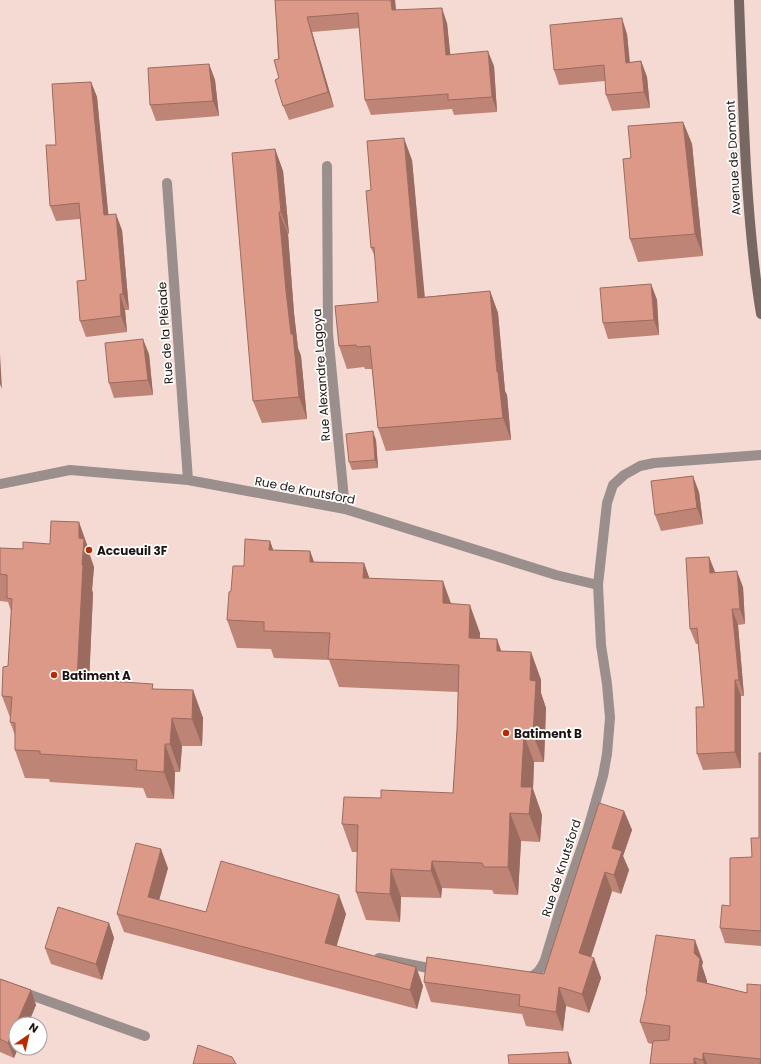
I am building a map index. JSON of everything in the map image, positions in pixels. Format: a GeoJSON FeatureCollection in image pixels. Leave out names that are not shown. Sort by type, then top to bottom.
{"type":"FeatureCollection","features":[{"type":"Feature","properties":{"kind":"main road","name":"Avenue de Domont"},"geometry":{"type":"LineString","coordinates":[[739,0],[750,219],[758,299],[761,314]]}},
{"type":"Feature","properties":{"kind":"street","name":"Rue Alexandre Lagoya"},"geometry":{"type":"LineString","coordinates":[[327,166],[328,333],[345,509]]}},
{"type":"Feature","properties":{"kind":"street","name":"Rue de la Pléiade"},"geometry":{"type":"LineString","coordinates":[[167,183],[188,480]]}},
{"type":"Feature","properties":{"kind":"street","name":"Rue de Knutsford"},"geometry":{"type":"LineString","coordinates":[[517,979],[530,978],[536,974],[542,967],[545,960],[560,910],[587,832],[608,754],[610,718],[602,645],[598,585],[607,503],[613,485],[624,474],[640,466],[654,463],[761,454]]}},
{"type":"Feature","properties":{"kind":"street","name":"Rue de Knutsford"},"geometry":{"type":"LineString","coordinates":[[0,484],[70,470],[188,480],[345,509],[556,575],[598,585]]}},
{"type":"Feature","properties":{"kind":"street"},"geometry":{"type":"LineString","coordinates":[[371,956],[430,969],[444,970]]}},
{"type":"Feature","properties":{"kind":"street"},"geometry":{"type":"LineString","coordinates":[[0,984],[145,1036]]}},
{"type":"Feature","properties":{"kind":"building"},"geometry":{"type":"Polygon","coordinates":[[[275,0],[391,0],[392,10],[442,8],[446,55],[488,51],[492,97],[448,100],[448,94],[365,100],[358,13],[307,17],[328,92],[283,106],[275,80],[279,78],[274,60],[279,59],[275,0]]]}},
{"type":"Feature","properties":{"kind":"building"},"geometry":{"type":"Polygon","coordinates":[[[622,18],[626,63],[641,61],[644,92],[606,95],[604,65],[554,70],[550,25],[622,18]]]}},
{"type":"Feature","properties":{"kind":"building"},"geometry":{"type":"Polygon","coordinates":[[[209,64],[213,101],[150,105],[148,68],[209,64]]]}},
{"type":"Feature","properties":{"kind":"building"},"geometry":{"type":"Polygon","coordinates":[[[91,82],[104,215],[116,214],[123,294],[120,294],[121,316],[80,321],[77,281],[86,280],[79,203],[50,206],[46,145],[56,145],[52,84],[91,82]]]}},
{"type":"Feature","properties":{"kind":"building"},"geometry":{"type":"Polygon","coordinates":[[[683,122],[695,234],[630,239],[623,159],[631,158],[628,126],[683,122]]]}},
{"type":"Feature","properties":{"kind":"building"},"geometry":{"type":"Polygon","coordinates":[[[404,138],[418,298],[490,291],[497,372],[503,418],[378,428],[370,346],[339,346],[335,306],[378,302],[374,247],[371,248],[366,191],[371,190],[367,141],[404,138]]]}},
{"type":"Feature","properties":{"kind":"building"},"geometry":{"type":"Polygon","coordinates":[[[275,149],[286,291],[291,334],[293,334],[299,397],[253,401],[232,153],[275,149]]]}},
{"type":"Feature","properties":{"kind":"building"},"geometry":{"type":"Polygon","coordinates":[[[651,284],[654,320],[603,323],[600,288],[651,284]]]}},
{"type":"Feature","properties":{"kind":"building"},"geometry":{"type":"Polygon","coordinates":[[[143,339],[148,380],[109,383],[105,343],[143,339]]]}},
{"type":"Feature","properties":{"kind":"building"},"geometry":{"type":"Polygon","coordinates":[[[373,431],[375,460],[349,462],[346,434],[373,431]]]}},
{"type":"Feature","properties":{"kind":"building"},"geometry":{"type":"Polygon","coordinates":[[[693,476],[697,508],[655,515],[651,481],[693,476]]]}},
{"type":"Feature","properties":{"kind":"building","name":"Batiment A"},"geometry":{"type":"Polygon","coordinates":[[[51,521],[79,522],[79,538],[84,539],[77,679],[153,684],[152,689],[193,690],[192,719],[172,718],[170,744],[165,744],[164,772],[136,770],[137,760],[40,754],[40,751],[15,750],[15,723],[10,722],[12,697],[2,696],[3,667],[8,666],[12,599],[7,598],[7,575],[0,574],[0,548],[23,549],[23,542],[50,544],[51,521]]]}},
{"type":"Feature","properties":{"kind":"building","name":"Batiment B"},"geometry":{"type":"Polygon","coordinates":[[[245,539],[270,541],[269,550],[310,551],[310,562],[364,563],[363,578],[443,581],[443,603],[470,605],[469,638],[497,639],[497,651],[531,652],[530,680],[536,681],[533,735],[524,735],[521,787],[532,787],[529,814],[510,813],[508,867],[484,867],[482,863],[432,861],[431,871],[391,869],[390,894],[356,892],[358,825],[342,824],[344,797],[381,798],[381,790],[453,793],[459,665],[328,659],[330,633],[264,631],[264,622],[227,620],[233,566],[244,566],[245,539]]]}},
{"type":"Feature","properties":{"kind":"building"},"geometry":{"type":"Polygon","coordinates":[[[709,557],[710,573],[737,571],[740,609],[732,609],[739,680],[735,680],[735,752],[697,754],[696,707],[704,707],[697,628],[690,629],[686,558],[709,557]]]}},
{"type":"Feature","properties":{"kind":"building"},"geometry":{"type":"Polygon","coordinates":[[[759,753],[761,753],[761,931],[720,928],[722,905],[730,906],[730,858],[752,857],[751,838],[759,838],[759,753]]]}},
{"type":"Feature","properties":{"kind":"building"},"geometry":{"type":"Polygon","coordinates":[[[599,803],[624,811],[612,848],[622,851],[614,875],[605,872],[579,953],[594,958],[582,994],[559,987],[556,1012],[519,1006],[520,995],[424,982],[427,957],[544,974],[599,803]]]}},
{"type":"Feature","properties":{"kind":"building"},"geometry":{"type":"Polygon","coordinates":[[[136,843],[161,849],[148,897],[206,912],[221,861],[339,895],[325,943],[416,967],[410,990],[117,914],[136,843]]]}},
{"type":"Feature","properties":{"kind":"building"},"geometry":{"type":"Polygon","coordinates":[[[58,907],[109,923],[96,964],[45,948],[58,907]]]}},
{"type":"Feature","properties":{"kind":"building"},"geometry":{"type":"Polygon","coordinates":[[[656,935],[695,940],[694,953],[700,959],[697,981],[747,993],[747,984],[761,985],[761,1059],[703,1053],[703,1060],[694,1058],[694,1064],[650,1064],[653,1041],[669,1040],[670,1026],[640,1022],[647,991],[656,935]]]}},
{"type":"Feature","properties":{"kind":"building"},"geometry":{"type":"Polygon","coordinates":[[[0,979],[31,990],[20,1016],[8,1016],[8,1043],[0,1039],[0,979]]]}},
{"type":"Feature","properties":{"kind":"building"},"geometry":{"type":"Polygon","coordinates":[[[198,1045],[232,1057],[236,1064],[193,1064],[198,1045]]]}},
{"type":"Feature","properties":{"kind":"building"},"geometry":{"type":"Polygon","coordinates":[[[568,1052],[569,1064],[509,1064],[508,1055],[568,1052]]]}},
{"type":"Feature","properties":{"kind":"place","name":"Accueuil 3F"},"geometry":{"type":"Point","coordinates":[89,550]}},
{"type":"Feature","properties":{"kind":"place","name":"Batiment A"},"geometry":{"type":"Point","coordinates":[54,675]}},
{"type":"Feature","properties":{"kind":"place","name":"Batiment B"},"geometry":{"type":"Point","coordinates":[506,733]}}]}
